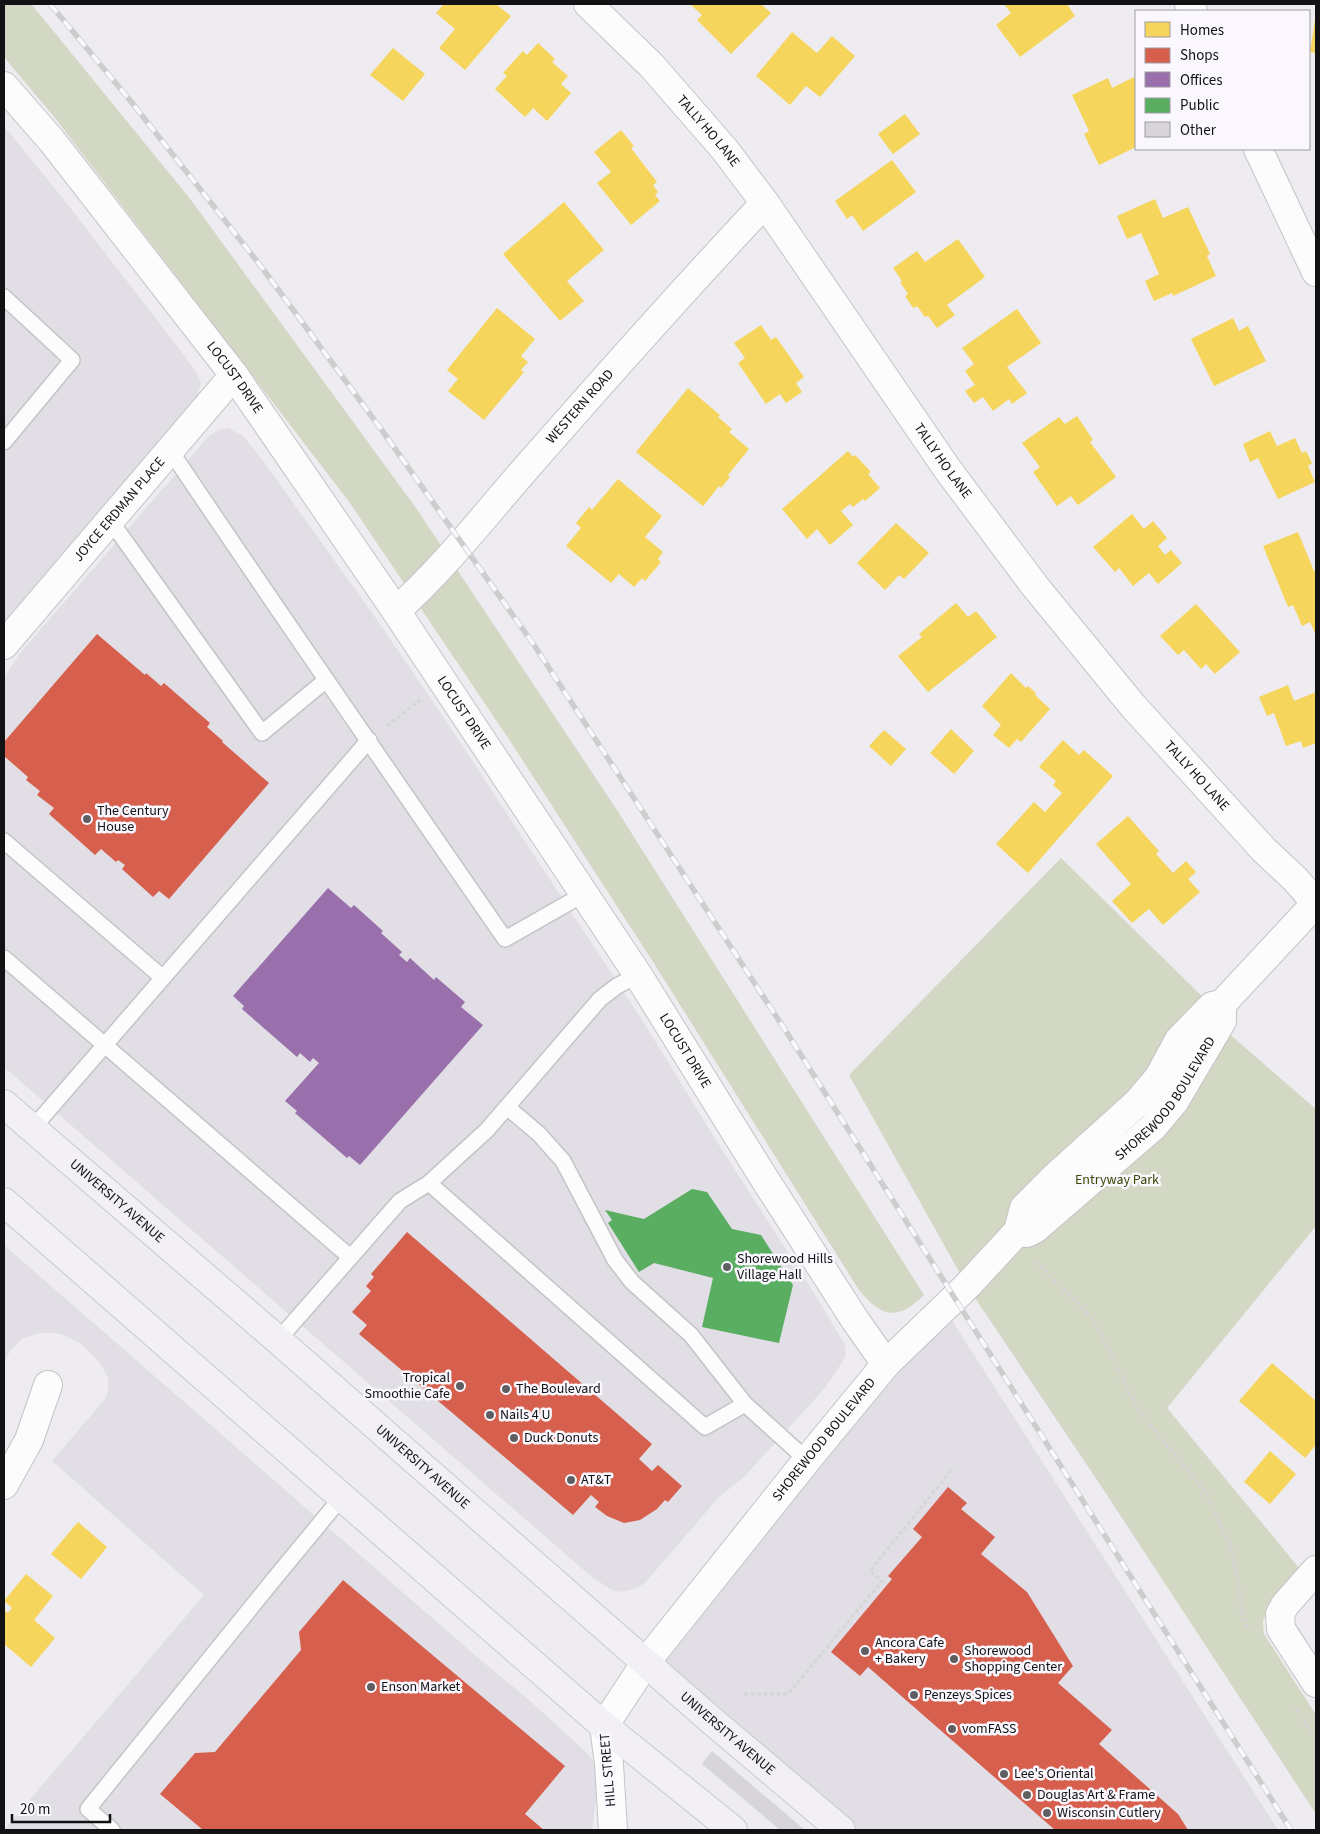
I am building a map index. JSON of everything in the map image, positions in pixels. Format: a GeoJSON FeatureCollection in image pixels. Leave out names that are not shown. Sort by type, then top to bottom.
{"type":"FeatureCollection","features":[{"type":"Feature","properties":{"kind":"main road","name":"UNIVERSITY AVENUE"},"geometry":{"type":"LineString","coordinates":[[4,1104],[278,1340],[711,1720],[841,1830]]}},
{"type":"Feature","properties":{"kind":"main road"},"geometry":{"type":"LineString","coordinates":[[4,1202],[604,1726],[733,1830]]}},
{"type":"Feature","properties":{"kind":"street","name":"TALLY HO LANE"},"geometry":{"type":"LineString","coordinates":[[588,4],[652,66],[725,150],[765,204],[948,470],[1034,585],[1133,706],[1264,850],[1295,879],[1316,903]]}},
{"type":"Feature","properties":{"kind":"street","name":"LOCUST DRIVE"},"geometry":{"type":"LineString","coordinates":[[4,86],[52,141],[234,375],[396,611],[638,975],[859,1326],[886,1364]]}},
{"type":"Feature","properties":{"kind":"street"},"geometry":{"type":"LineString","coordinates":[[1258,150],[1316,272]]}},
{"type":"Feature","properties":{"kind":"street","name":"WESTERN ROAD"},"geometry":{"type":"LineString","coordinates":[[396,611],[424,586],[463,543],[504,493],[697,275],[765,204]]}},
{"type":"Feature","properties":{"kind":"street","name":"JOYCE ERDMAN PLACE"},"geometry":{"type":"LineString","coordinates":[[4,645],[234,375]]}},
{"type":"Feature","properties":{"kind":"street","name":"SHOREWOOD BOULEVARD"},"geometry":{"type":"LineString","coordinates":[[646,1662],[886,1364],[967,1286],[1012,1236],[1024,1208],[1055,1177],[1137,1104],[1159,1077],[1179,1040],[1212,1006],[1222,1004],[1316,903]]}},
{"type":"Feature","properties":{"kind":"street"},"geometry":{"type":"LineString","coordinates":[[4,1485],[29,1440],[48,1385]]}},
{"type":"Feature","properties":{"kind":"street"},"geometry":{"type":"LineString","coordinates":[[1316,1570],[1285,1605],[1280,1614],[1281,1629],[1316,1683]]}},
{"type":"Feature","properties":{"kind":"street","name":"HILL STREET"},"geometry":{"type":"LineString","coordinates":[[613,1830],[609,1764],[604,1726],[646,1662]]}},
{"type":"Feature","properties":{"kind":"lane"},"geometry":{"type":"LineString","coordinates":[[4,297],[72,360],[4,442]]}},
{"type":"Feature","properties":{"kind":"lane"},"geometry":{"type":"LineString","coordinates":[[170,450],[326,681],[369,740],[505,939],[584,894]]}},
{"type":"Feature","properties":{"kind":"lane"},"geometry":{"type":"LineString","coordinates":[[110,520],[262,733],[326,681]]}},
{"type":"Feature","properties":{"kind":"lane"},"geometry":{"type":"LineString","coordinates":[[32,1129],[369,740]]}},
{"type":"Feature","properties":{"kind":"lane"},"geometry":{"type":"LineString","coordinates":[[4,842],[163,978]]}},
{"type":"Feature","properties":{"kind":"lane"},"geometry":{"type":"LineString","coordinates":[[4,958],[350,1257]]}},
{"type":"Feature","properties":{"kind":"lane"},"geometry":{"type":"LineString","coordinates":[[278,1340],[400,1201],[429,1183],[474,1143],[508,1107],[600,999],[617,986],[638,975]]}},
{"type":"Feature","properties":{"kind":"lane"},"geometry":{"type":"LineString","coordinates":[[508,1107],[539,1134],[563,1161],[615,1260],[626,1275],[691,1335],[745,1404],[807,1460]]}},
{"type":"Feature","properties":{"kind":"lane"},"geometry":{"type":"LineString","coordinates":[[429,1183],[705,1427],[745,1404]]}},
{"type":"Feature","properties":{"kind":"lane"},"geometry":{"type":"LineString","coordinates":[[112,1830],[88,1809],[274,1578],[342,1498]]}},
{"type":"Feature","properties":{"kind":"path"},"geometry":{"type":"LineString","coordinates":[[369,740],[426,696]]}},
{"type":"Feature","properties":{"kind":"path"},"geometry":{"type":"LineString","coordinates":[[1012,1236],[1093,1318],[1137,1408],[1206,1493],[1230,1546],[1238,1578],[1242,1618]]}},
{"type":"Feature","properties":{"kind":"path"},"geometry":{"type":"LineString","coordinates":[[744,1694],[788,1694],[882,1581],[870,1572],[953,1468]]}},
{"type":"Feature","properties":{"kind":"shaded area"},"geometry":{"type":"Polygon","coordinates":[[[4,126],[61,196],[177,346],[197,373],[201,383],[197,396],[189,407],[4,622],[4,126]]]}},
{"type":"Feature","properties":{"kind":"shaded area"},"geometry":{"type":"Polygon","coordinates":[[[228,428],[243,436],[261,458],[382,627],[456,736],[644,1023],[845,1345],[846,1356],[825,1388],[744,1477],[719,1497],[645,1583],[634,1589],[621,1592],[612,1590],[593,1578],[4,1067],[4,678],[20,653],[207,438],[218,430],[228,428]]]}},
{"type":"Feature","properties":{"kind":"shaded area"},"geometry":{"type":"Polygon","coordinates":[[[4,1245],[477,1657],[528,1699],[585,1751],[594,1761],[598,1783],[592,1830],[4,1830],[204,1595],[52,1461],[105,1399],[108,1392],[108,1378],[100,1363],[80,1343],[61,1334],[39,1333],[22,1339],[10,1351],[4,1363],[4,1245]]]}},
{"type":"Feature","properties":{"kind":"shaded area","name":"Shorewood Shopping Center"},"geometry":{"type":"Polygon","coordinates":[[[944,1308],[1278,1830],[841,1830],[647,1662],[944,1308]]]}},
{"type":"Feature","properties":{"kind":"green space"},"geometry":{"type":"Polygon","coordinates":[[[4,4],[31,4],[42,17],[191,200],[416,508],[615,807],[924,1295],[906,1309],[890,1313],[883,1311],[867,1299],[859,1290],[655,965],[514,747],[350,503],[55,118],[4,57],[4,4]]]}},
{"type":"Feature","properties":{"kind":"green space","name":"Entryway Park"},"geometry":{"type":"Polygon","coordinates":[[[1061,858],[1212,1006],[1220,1026],[1316,1109],[1316,1226],[1167,1408],[1300,1569],[1268,1611],[1263,1621],[1264,1634],[1316,1715],[1316,1814],[1101,1486],[967,1286],[849,1075],[1061,858]]]}},
{"type":"Feature","properties":{"kind":"building: Homes"},"geometry":{"type":"Polygon","coordinates":[[[444,4],[496,4],[511,16],[465,70],[439,48],[455,29],[436,13],[444,4]]]}},
{"type":"Feature","properties":{"kind":"building: Homes"},"geometry":{"type":"Polygon","coordinates":[[[690,4],[761,4],[771,13],[731,54],[697,20],[702,15],[690,4]]]}},
{"type":"Feature","properties":{"kind":"building: Homes"},"geometry":{"type":"Polygon","coordinates":[[[1004,4],[1067,4],[1075,16],[1020,57],[996,25],[1011,13],[1004,4]]]}},
{"type":"Feature","properties":{"kind":"building: Homes"},"geometry":{"type":"Polygon","coordinates":[[[1316,19],[1316,53],[1310,52],[1316,19]]]}},
{"type":"Feature","properties":{"kind":"building: Homes"},"geometry":{"type":"Polygon","coordinates":[[[792,32],[817,53],[832,36],[855,56],[820,97],[806,86],[790,105],[756,76],[792,32]]]}},
{"type":"Feature","properties":{"kind":"building: Homes"},"geometry":{"type":"Polygon","coordinates":[[[538,43],[555,59],[552,62],[568,76],[561,84],[571,93],[547,121],[533,108],[525,117],[495,89],[507,76],[503,73],[523,51],[527,55],[538,43]]]}},
{"type":"Feature","properties":{"kind":"building: Homes"},"geometry":{"type":"Polygon","coordinates":[[[393,48],[425,74],[403,101],[370,75],[393,48]]]}},
{"type":"Feature","properties":{"kind":"building: Homes"},"geometry":{"type":"Polygon","coordinates":[[[1134,77],[1135,147],[1099,165],[1084,134],[1089,131],[1072,95],[1108,78],[1112,88],[1134,77]]]}},
{"type":"Feature","properties":{"kind":"building: Homes"},"geometry":{"type":"Polygon","coordinates":[[[905,114],[920,134],[893,154],[878,134],[905,114]]]}},
{"type":"Feature","properties":{"kind":"building: Homes"},"geometry":{"type":"Polygon","coordinates":[[[621,130],[634,146],[631,148],[657,182],[653,185],[658,192],[655,195],[660,201],[631,225],[597,183],[611,172],[594,152],[621,130]]]}},
{"type":"Feature","properties":{"kind":"building: Homes"},"geometry":{"type":"Polygon","coordinates":[[[892,160],[916,192],[863,231],[852,215],[847,219],[835,201],[892,160]]]}},
{"type":"Feature","properties":{"kind":"building: Homes"},"geometry":{"type":"Polygon","coordinates":[[[1155,199],[1163,218],[1188,207],[1210,254],[1207,256],[1216,276],[1173,296],[1172,293],[1154,301],[1145,281],[1159,274],[1141,233],[1127,239],[1117,216],[1155,199]]]}},
{"type":"Feature","properties":{"kind":"building: Homes"},"geometry":{"type":"Polygon","coordinates":[[[564,202],[604,250],[567,281],[584,301],[560,321],[503,254],[564,202]]]}},
{"type":"Feature","properties":{"kind":"building: Homes"},"geometry":{"type":"Polygon","coordinates":[[[958,239],[985,277],[947,305],[955,315],[937,328],[917,306],[913,308],[905,296],[908,294],[900,282],[902,281],[893,268],[917,251],[925,262],[958,239]]]}},
{"type":"Feature","properties":{"kind":"building: Homes"},"geometry":{"type":"Polygon","coordinates":[[[497,308],[535,339],[521,356],[528,362],[521,370],[524,372],[484,420],[448,391],[458,379],[447,370],[497,308]]]}},
{"type":"Feature","properties":{"kind":"building: Homes"},"geometry":{"type":"Polygon","coordinates":[[[1017,309],[1041,343],[1007,367],[1027,393],[1012,404],[1009,399],[993,411],[983,397],[974,403],[965,391],[975,385],[965,371],[974,364],[962,348],[1017,309]]]}},
{"type":"Feature","properties":{"kind":"building: Homes"},"geometry":{"type":"Polygon","coordinates":[[[1233,318],[1239,331],[1248,326],[1266,361],[1214,386],[1191,339],[1233,318]]]}},
{"type":"Feature","properties":{"kind":"building: Homes"},"geometry":{"type":"Polygon","coordinates":[[[761,325],[771,340],[776,337],[804,377],[796,383],[802,392],[786,403],[780,394],[766,404],[738,363],[745,358],[734,343],[761,325]]]}},
{"type":"Feature","properties":{"kind":"building: Homes"},"geometry":{"type":"Polygon","coordinates":[[[688,388],[720,415],[718,417],[732,429],[729,432],[749,449],[728,475],[730,477],[721,488],[719,486],[703,506],[636,452],[688,388]]]}},
{"type":"Feature","properties":{"kind":"building: Homes"},"geometry":{"type":"Polygon","coordinates":[[[1077,416],[1093,440],[1090,442],[1116,477],[1078,505],[1071,496],[1057,506],[1033,472],[1040,467],[1022,443],[1059,417],[1065,424],[1077,416]]]}},
{"type":"Feature","properties":{"kind":"building: Homes"},"geometry":{"type":"Polygon","coordinates":[[[1270,431],[1277,446],[1295,438],[1302,453],[1306,451],[1312,463],[1308,466],[1315,482],[1278,499],[1258,458],[1250,462],[1243,444],[1270,431]]]}},
{"type":"Feature","properties":{"kind":"building: Homes"},"geometry":{"type":"Polygon","coordinates":[[[848,451],[853,457],[855,455],[871,472],[868,474],[880,488],[865,501],[863,499],[853,507],[850,504],[841,511],[853,525],[830,545],[817,529],[807,539],[782,509],[848,451]]]}},
{"type":"Feature","properties":{"kind":"building: Homes"},"geometry":{"type":"Polygon","coordinates":[[[618,479],[662,516],[645,537],[663,552],[658,559],[661,562],[645,581],[642,578],[634,587],[619,574],[611,583],[566,546],[581,528],[576,523],[589,507],[592,510],[618,479]]]}},
{"type":"Feature","properties":{"kind":"building: Homes"},"geometry":{"type":"Polygon","coordinates":[[[1132,514],[1144,529],[1153,521],[1167,538],[1158,546],[1165,555],[1171,550],[1182,563],[1158,584],[1149,573],[1133,586],[1119,568],[1115,572],[1093,547],[1132,514]]]}},
{"type":"Feature","properties":{"kind":"building: Homes"},"geometry":{"type":"Polygon","coordinates":[[[896,523],[929,553],[904,579],[899,575],[885,590],[857,563],[896,523]]]}},
{"type":"Feature","properties":{"kind":"building: Homes"},"geometry":{"type":"Polygon","coordinates":[[[1298,532],[1314,571],[1316,570],[1316,633],[1310,622],[1302,626],[1293,605],[1288,607],[1263,546],[1298,532]]]}},
{"type":"Feature","properties":{"kind":"building: Homes"},"geometry":{"type":"Polygon","coordinates":[[[956,603],[968,617],[976,611],[997,637],[928,692],[898,656],[922,637],[919,634],[956,603]]]}},
{"type":"Feature","properties":{"kind":"building: Homes"},"geometry":{"type":"Polygon","coordinates":[[[1196,604],[1240,652],[1215,674],[1206,664],[1201,669],[1184,650],[1178,655],[1160,636],[1196,604]]]}},
{"type":"Feature","properties":{"kind":"building: Homes"},"geometry":{"type":"Polygon","coordinates":[[[1011,673],[1026,688],[1028,686],[1036,693],[1035,695],[1050,709],[1021,742],[1017,739],[1009,748],[993,735],[1001,725],[982,706],[1011,673]]]}},
{"type":"Feature","properties":{"kind":"building: Homes"},"geometry":{"type":"Polygon","coordinates":[[[1288,685],[1294,701],[1316,692],[1316,743],[1303,748],[1301,741],[1286,746],[1274,713],[1267,716],[1259,697],[1288,685]]]}},
{"type":"Feature","properties":{"kind":"building: Homes"},"geometry":{"type":"Polygon","coordinates":[[[951,729],[974,751],[954,774],[930,753],[951,729]]]}},
{"type":"Feature","properties":{"kind":"building: Homes"},"geometry":{"type":"Polygon","coordinates":[[[884,730],[906,749],[891,766],[869,746],[884,730]]]}},
{"type":"Feature","properties":{"kind":"building: Homes"},"geometry":{"type":"Polygon","coordinates":[[[1063,740],[1079,755],[1084,750],[1113,776],[1028,873],[996,844],[1034,802],[1045,812],[1062,793],[1053,785],[1056,781],[1039,767],[1063,740]]]}},
{"type":"Feature","properties":{"kind":"building: Homes"},"geometry":{"type":"Polygon","coordinates":[[[1128,816],[1159,851],[1156,854],[1173,873],[1186,861],[1196,872],[1188,879],[1200,892],[1163,925],[1149,909],[1132,923],[1112,901],[1131,884],[1096,844],[1128,816]]]}},
{"type":"Feature","properties":{"kind":"building: Homes"},"geometry":{"type":"Polygon","coordinates":[[[1272,1363],[1316,1401],[1316,1447],[1305,1458],[1239,1401],[1272,1363]]]}},
{"type":"Feature","properties":{"kind":"building: Homes"},"geometry":{"type":"Polygon","coordinates":[[[1270,1451],[1296,1474],[1270,1504],[1244,1482],[1270,1451]]]}},
{"type":"Feature","properties":{"kind":"building: Homes"},"geometry":{"type":"Polygon","coordinates":[[[78,1522],[107,1547],[81,1579],[51,1554],[78,1522]]]}},
{"type":"Feature","properties":{"kind":"building: Homes"},"geometry":{"type":"Polygon","coordinates":[[[26,1574],[53,1596],[34,1620],[55,1638],[31,1667],[4,1644],[4,1610],[8,1613],[12,1608],[4,1601],[26,1574]]]}},
{"type":"Feature","properties":{"kind":"building: Shops"},"geometry":{"type":"Polygon","coordinates":[[[97,634],[145,675],[146,673],[161,686],[164,683],[210,723],[207,727],[269,783],[169,899],[159,891],[153,897],[122,869],[125,865],[118,860],[116,862],[101,849],[95,855],[49,814],[54,808],[37,795],[40,791],[26,780],[28,777],[4,756],[4,742],[97,634]]]}},
{"type":"Feature","properties":{"kind":"building: Shops","name":"The Boulevard"},"geometry":{"type":"Polygon","coordinates":[[[407,1232],[652,1444],[639,1459],[652,1471],[658,1465],[682,1486],[668,1502],[665,1500],[657,1509],[640,1520],[624,1523],[607,1516],[595,1507],[599,1502],[591,1495],[573,1515],[359,1334],[367,1325],[352,1312],[371,1291],[366,1286],[374,1277],[371,1274],[407,1232]]]}},
{"type":"Feature","properties":{"kind":"building: Shops","name":"Shorewood Shopping Center"},"geometry":{"type":"Polygon","coordinates":[[[948,1487],[967,1503],[961,1509],[995,1537],[981,1554],[1027,1592],[1073,1666],[1058,1683],[1112,1730],[1099,1744],[1178,1814],[1188,1830],[1055,1830],[868,1667],[860,1676],[831,1652],[892,1579],[888,1576],[922,1537],[913,1529],[948,1487]]]}},
{"type":"Feature","properties":{"kind":"building: Shops","name":"Enson Market"},"geometry":{"type":"Polygon","coordinates":[[[343,1580],[565,1766],[525,1814],[544,1830],[203,1830],[160,1794],[195,1753],[215,1752],[301,1650],[299,1632],[343,1580]]]}},
{"type":"Feature","properties":{"kind":"building: Offices"},"geometry":{"type":"Polygon","coordinates":[[[328,888],[351,908],[354,905],[383,931],[381,933],[402,952],[399,955],[407,962],[410,958],[434,980],[436,977],[465,1002],[461,1007],[483,1025],[360,1165],[349,1156],[347,1158],[295,1113],[297,1111],[285,1101],[319,1063],[313,1058],[310,1062],[300,1053],[297,1057],[242,1009],[244,1006],[233,996],[328,888]]]}},
{"type":"Feature","properties":{"kind":"building: Public","name":"Shorewood Hills Village Hall"},"geometry":{"type":"Polygon","coordinates":[[[692,1189],[707,1192],[732,1229],[761,1235],[793,1285],[779,1343],[702,1327],[713,1278],[654,1263],[639,1272],[608,1223],[612,1220],[605,1210],[644,1219],[692,1189]]]}},
{"type":"Feature","properties":{"kind":"building: Other"},"geometry":{"type":"Polygon","coordinates":[[[712,1751],[805,1830],[780,1830],[702,1764],[712,1751]]]}},
{"type":"Feature","properties":{"kind":"railway"},"geometry":{"type":"LineString","coordinates":[[50,4],[129,99],[260,265],[381,429],[534,645],[789,1036],[1291,1830]]}},
{"type":"Feature","properties":{"kind":"place","name":"The Century House"},"geometry":{"type":"Point","coordinates":[87,819]}},
{"type":"Feature","properties":{"kind":"place","name":"Shorewood Hills Village Hall"},"geometry":{"type":"Point","coordinates":[727,1267]}},
{"type":"Feature","properties":{"kind":"place","name":"Tropical Smoothie Cafe"},"geometry":{"type":"Point","coordinates":[460,1386]}},
{"type":"Feature","properties":{"kind":"place","name":"The Boulevard"},"geometry":{"type":"Point","coordinates":[506,1389]}},
{"type":"Feature","properties":{"kind":"place","name":"Nails 4 U"},"geometry":{"type":"Point","coordinates":[490,1415]}},
{"type":"Feature","properties":{"kind":"place","name":"Duck Donuts"},"geometry":{"type":"Point","coordinates":[514,1438]}},
{"type":"Feature","properties":{"kind":"place","name":"AT&T"},"geometry":{"type":"Point","coordinates":[571,1480]}},
{"type":"Feature","properties":{"kind":"place","name":"Ancora Cafe + Bakery"},"geometry":{"type":"Point","coordinates":[865,1651]}},
{"type":"Feature","properties":{"kind":"place","name":"Shorewood Shopping Center"},"geometry":{"type":"Point","coordinates":[954,1659]}},
{"type":"Feature","properties":{"kind":"place","name":"Enson Market"},"geometry":{"type":"Point","coordinates":[371,1687]}},
{"type":"Feature","properties":{"kind":"place","name":"Penzeys Spices"},"geometry":{"type":"Point","coordinates":[914,1695]}},
{"type":"Feature","properties":{"kind":"place","name":"vomFASS"},"geometry":{"type":"Point","coordinates":[952,1729]}},
{"type":"Feature","properties":{"kind":"place","name":"Lee's Oriental"},"geometry":{"type":"Point","coordinates":[1004,1774]}},
{"type":"Feature","properties":{"kind":"place","name":"Douglas Art & Frame"},"geometry":{"type":"Point","coordinates":[1027,1795]}},
{"type":"Feature","properties":{"kind":"place","name":"Wisconsin Cutlery"},"geometry":{"type":"Point","coordinates":[1047,1813]}}]}
